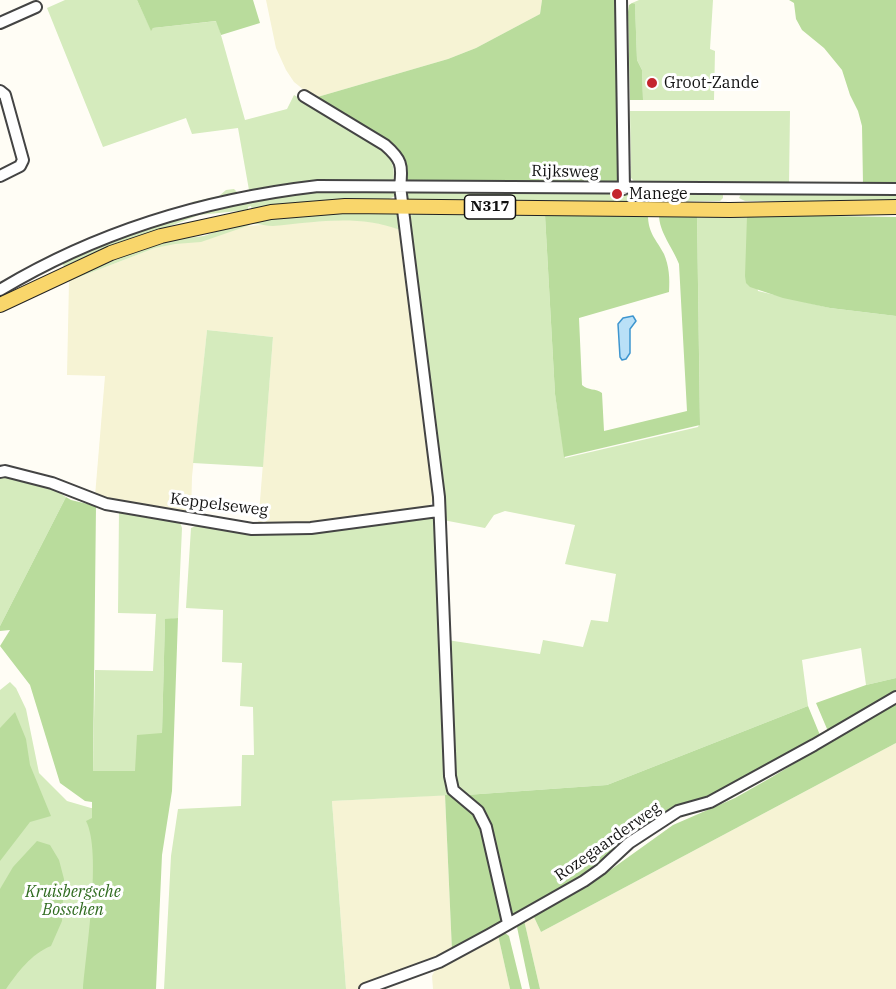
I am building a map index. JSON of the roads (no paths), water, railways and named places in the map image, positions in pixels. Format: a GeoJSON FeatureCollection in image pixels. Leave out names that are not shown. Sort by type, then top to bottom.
{"type":"FeatureCollection","features":[{"type":"Feature","properties":{"kind":"main road","name":"N317"},"geometry":{"type":"LineString","coordinates":[[0,305],[111,253],[161,236],[250,215],[309,208],[402,206],[730,210],[896,207]]}},
{"type":"Feature","properties":{"kind":"street"},"geometry":{"type":"LineString","coordinates":[[621,0],[624,189]]}},
{"type":"Feature","properties":{"kind":"street"},"geometry":{"type":"LineString","coordinates":[[0,23],[36,7]]}},
{"type":"Feature","properties":{"kind":"street"},"geometry":{"type":"LineString","coordinates":[[0,91],[5,95],[23,160],[20,166],[0,176]]}},
{"type":"Feature","properties":{"kind":"street"},"geometry":{"type":"LineString","coordinates":[[304,96],[385,146],[397,156],[401,173],[402,206],[439,497],[450,776],[453,790],[478,811],[486,827],[508,923]]}},
{"type":"Feature","properties":{"kind":"street","name":"Rijksweg"},"geometry":{"type":"LineString","coordinates":[[57,258],[123,230],[248,196],[318,186],[729,190],[896,189]]}},
{"type":"Feature","properties":{"kind":"street"},"geometry":{"type":"LineString","coordinates":[[729,190],[730,210]]}},
{"type":"Feature","properties":{"kind":"street"},"geometry":{"type":"LineString","coordinates":[[0,290],[57,258],[64,274]]}},
{"type":"Feature","properties":{"kind":"street","name":"Keppelseweg"},"geometry":{"type":"LineString","coordinates":[[0,472],[5,471],[52,483],[106,504],[252,529],[311,528],[438,511]]}},
{"type":"Feature","properties":{"kind":"street","name":"Rozegaarderweg"},"geometry":{"type":"LineString","coordinates":[[365,989],[439,962],[584,881],[629,843],[678,811],[710,802],[896,697]]}},
{"type":"Feature","properties":{"kind":"water"},"geometry":{"type":"Polygon","coordinates":[[[633,316],[636,321],[630,329],[630,353],[626,359],[622,360],[618,324],[623,318],[633,316]]]}},
{"type":"Feature","properties":{"kind":"place","name":"Groot-Zande"},"geometry":{"type":"Point","coordinates":[652,83]}},
{"type":"Feature","properties":{"kind":"place","name":"Manege"},"geometry":{"type":"Point","coordinates":[617,194]}},
{"type":"Feature","properties":{"kind":"park label","name":"Kruisbergsche Bosschen"},"geometry":{"type":"Point","coordinates":[73,901]}}]}
